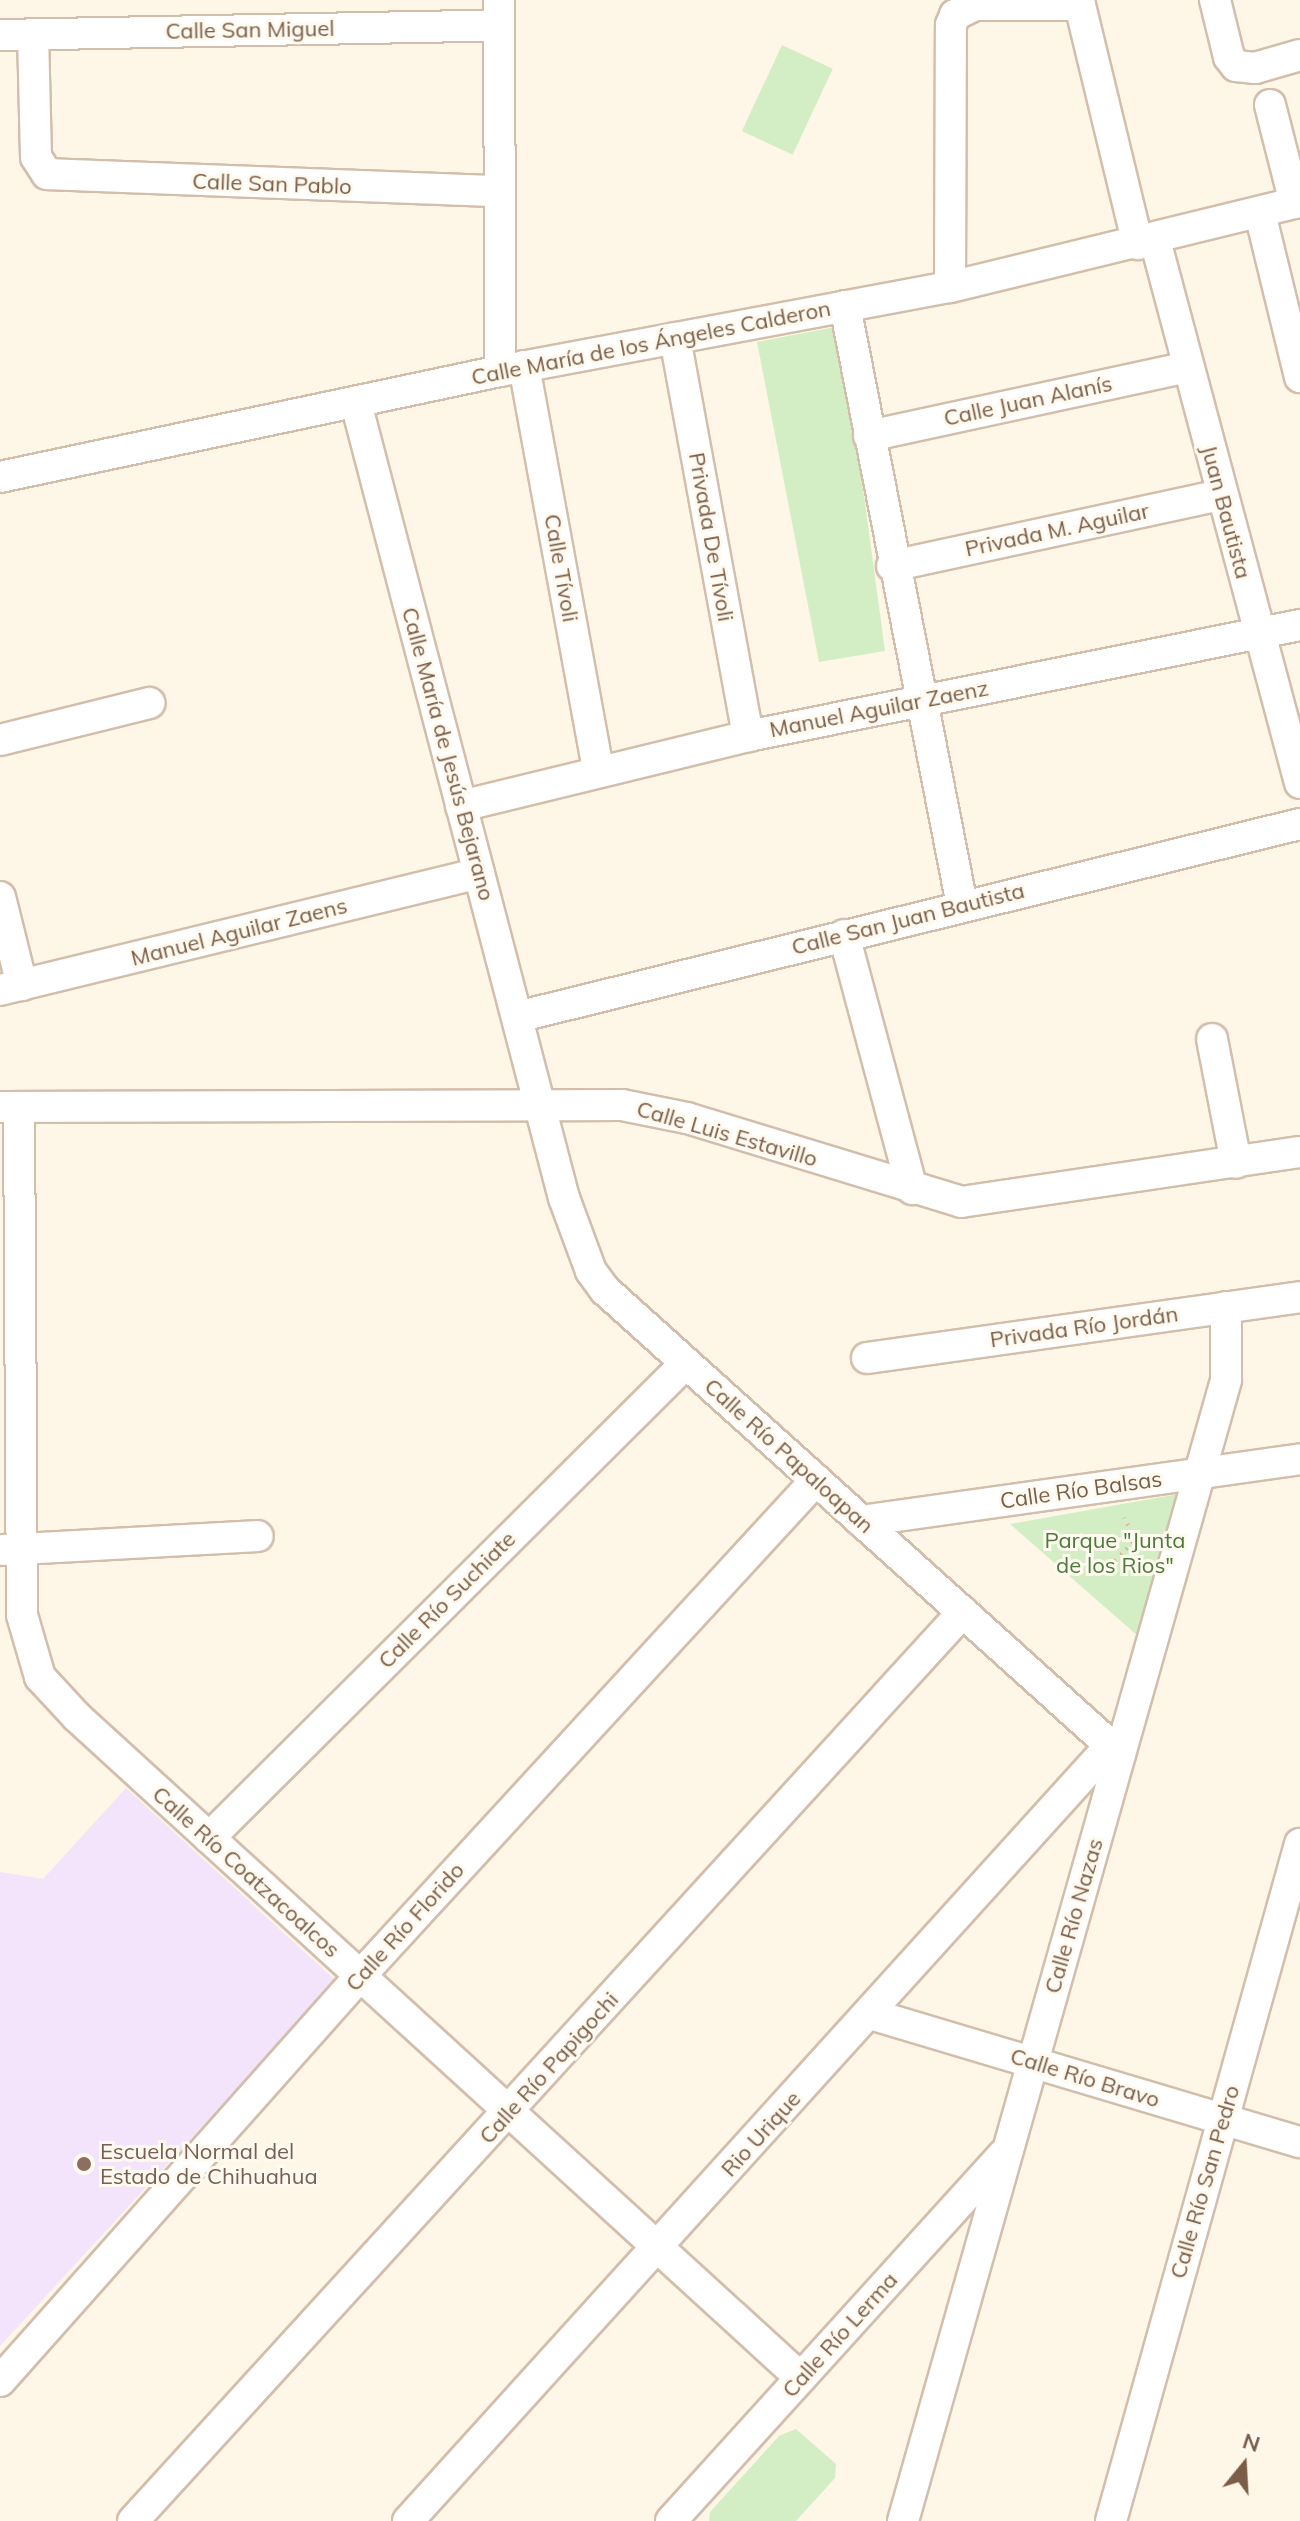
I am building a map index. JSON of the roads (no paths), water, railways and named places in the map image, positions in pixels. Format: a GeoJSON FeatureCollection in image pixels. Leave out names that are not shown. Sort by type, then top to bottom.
{"type":"FeatureCollection","features":[{"type":"Feature","properties":{"kind":"street"},"geometry":{"type":"LineString","coordinates":[[1215,0],[1229,57],[1236,66],[1255,68],[1300,55]]}},
{"type":"Feature","properties":{"kind":"street","name":"Juan Bautista"},"geometry":{"type":"LineString","coordinates":[[950,287],[950,42],[955,15],[975,5],[1071,2],[1081,7],[1146,242],[1188,367],[1300,783]]}},
{"type":"Feature","properties":{"kind":"street"},"geometry":{"type":"LineString","coordinates":[[499,12],[497,191],[512,368]]}},
{"type":"Feature","properties":{"kind":"street","name":"Calle San Miguel"},"geometry":{"type":"LineString","coordinates":[[0,35],[499,12]]}},
{"type":"Feature","properties":{"kind":"street","name":"Calle San Pablo"},"geometry":{"type":"LineString","coordinates":[[33,34],[36,157],[47,174],[497,191]]}},
{"type":"Feature","properties":{"kind":"street"},"geometry":{"type":"LineString","coordinates":[[1270,105],[1298,203]]}},
{"type":"Feature","properties":{"kind":"street","name":"Calle María de los Ángeles Calderon"},"geometry":{"type":"LineString","coordinates":[[0,477],[512,368],[950,287],[1298,203]]}},
{"type":"Feature","properties":{"kind":"street"},"geometry":{"type":"LineString","coordinates":[[1260,213],[1291,296],[1300,377]]}},
{"type":"Feature","properties":{"kind":"street"},"geometry":{"type":"LineString","coordinates":[[845,306],[892,566],[962,905]]}},
{"type":"Feature","properties":{"kind":"street","name":"Privada De Tívoli"},"geometry":{"type":"LineString","coordinates":[[675,338],[748,736]]}},
{"type":"Feature","properties":{"kind":"street","name":"Calle Juan Alanís"},"geometry":{"type":"LineString","coordinates":[[869,436],[1188,367]]}},
{"type":"Feature","properties":{"kind":"street","name":"Calle Tívoli"},"geometry":{"type":"LineString","coordinates":[[512,368],[598,770]]}},
{"type":"Feature","properties":{"kind":"street","name":"Calle María de Jesús Bejarano"},"geometry":{"type":"LineString","coordinates":[[356,403],[541,1106]]}},
{"type":"Feature","properties":{"kind":"street","name":"Privada M. Aguilar"},"geometry":{"type":"LineString","coordinates":[[892,566],[1221,495]]}},
{"type":"Feature","properties":{"kind":"street","name":"Manuel Aguilar Zaenz"},"geometry":{"type":"LineString","coordinates":[[461,806],[598,770],[748,736],[1300,625]]}},
{"type":"Feature","properties":{"kind":"street"},"geometry":{"type":"LineString","coordinates":[[0,740],[149,703]]}},
{"type":"Feature","properties":{"kind":"street","name":"Calle San Juan Bautista"},"geometry":{"type":"LineString","coordinates":[[517,1017],[1300,824]]}},
{"type":"Feature","properties":{"kind":"street","name":"Manuel Aguilar Zaens"},"geometry":{"type":"LineString","coordinates":[[11,988],[479,873]]}},
{"type":"Feature","properties":{"kind":"street"},"geometry":{"type":"LineString","coordinates":[[0,897],[11,988]]}},
{"type":"Feature","properties":{"kind":"street"},"geometry":{"type":"LineString","coordinates":[[844,935],[912,1189]]}},
{"type":"Feature","properties":{"kind":"street"},"geometry":{"type":"LineString","coordinates":[[1212,1039],[1236,1163]]}},
{"type":"Feature","properties":{"kind":"street","name":"Calle Luis Estavillo"},"geometry":{"type":"LineString","coordinates":[[9,1108],[541,1106],[648,1109],[912,1189],[976,1203],[1300,1152]]}},
{"type":"Feature","properties":{"kind":"street","name":"Calle Río Papaloapan"},"geometry":{"type":"LineString","coordinates":[[541,1106],[567,1210],[591,1271],[605,1290],[1116,1750]]}},
{"type":"Feature","properties":{"kind":"street","name":"Calle Río Coatzacoalcos"},"geometry":{"type":"LineString","coordinates":[[9,1108],[10,1549],[22,1615],[40,1677],[209,1838],[801,2378]]}},
{"type":"Feature","properties":{"kind":"street","name":"Privada Río Jordán"},"geometry":{"type":"LineString","coordinates":[[867,1358],[1300,1297]]}},
{"type":"Feature","properties":{"kind":"street","name":"Calle Río Nazas"},"geometry":{"type":"LineString","coordinates":[[903,2521],[1033,2063],[1116,1750],[1201,1473],[1226,1380],[1226,1307]]}},
{"type":"Feature","properties":{"kind":"street","name":"Calle Río Suchiate"},"geometry":{"type":"LineString","coordinates":[[209,1838],[686,1363]]}},
{"type":"Feature","properties":{"kind":"street","name":"Calle Río Balsas"},"geometry":{"type":"LineString","coordinates":[[861,1521],[1300,1459]]}},
{"type":"Feature","properties":{"kind":"street","name":"Calle Río Florido"},"geometry":{"type":"LineString","coordinates":[[0,2381],[360,1976],[816,1480]]}},
{"type":"Feature","properties":{"kind":"street"},"geometry":{"type":"LineString","coordinates":[[10,1549],[258,1536]]}},
{"type":"Feature","properties":{"kind":"street","name":"Calle Río Papigochi"},"geometry":{"type":"LineString","coordinates":[[133,2521],[963,1612]]}},
{"type":"Feature","properties":{"kind":"street","name":"Rio Urique"},"geometry":{"type":"LineString","coordinates":[[408,2521],[870,2014],[1116,1750]]}},
{"type":"Feature","properties":{"kind":"street","name":"Calle Río San Pedro"},"geometry":{"type":"LineString","coordinates":[[1111,2521],[1300,1844]]}},
{"type":"Feature","properties":{"kind":"street","name":"Calle Río Bravo"},"geometry":{"type":"LineString","coordinates":[[870,2014],[1300,2142]]}},
{"type":"Feature","properties":{"kind":"street","name":"Calle Río Lerma"},"geometry":{"type":"LineString","coordinates":[[671,2521],[1008,2149]]}},
{"type":"Feature","properties":{"kind":"place","name":"Escuela Normal del Estado de Chihuahua"},"geometry":{"type":"Point","coordinates":[84,2164]}},
{"type":"Feature","properties":{"kind":"park label","name":"Parque \"Junta de los Rios\""},"geometry":{"type":"Point","coordinates":[1115,1552]}}]}
